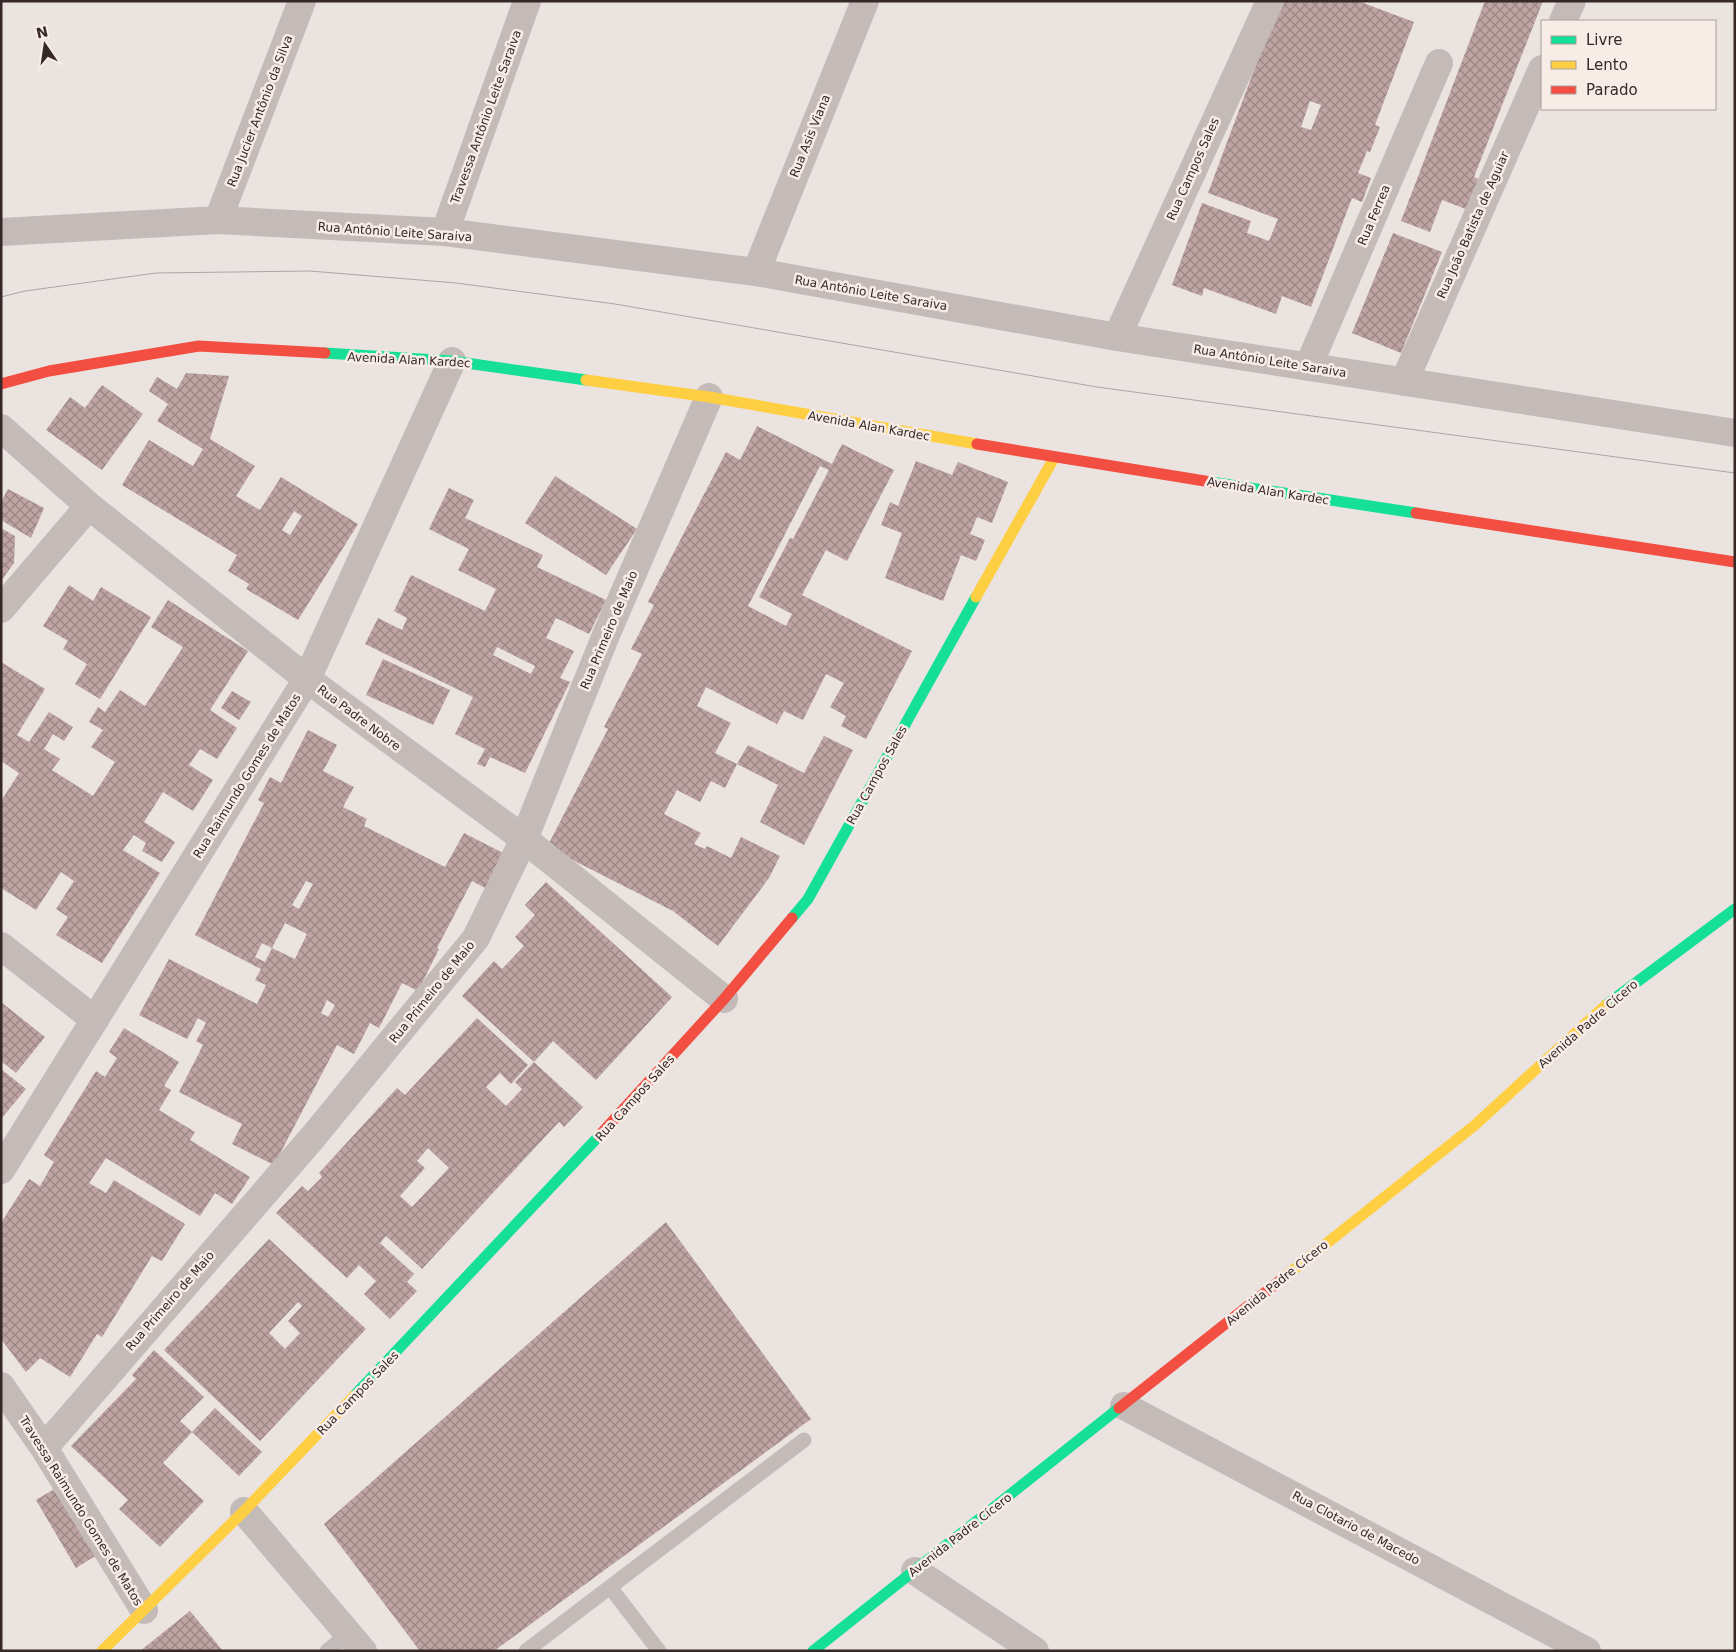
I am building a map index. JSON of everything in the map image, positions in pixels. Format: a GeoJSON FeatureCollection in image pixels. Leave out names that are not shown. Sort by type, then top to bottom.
{"type":"FeatureCollection","features":[{"type":"Feature","properties":{"kind":"street","name":"Rua Jucier Antônio da Silva"},"geometry":{"type":"LineString","coordinates":[[218,220],[302,1]]}},
{"type":"Feature","properties":{"kind":"street","name":"Travessa Antônio Leite Saraiva"},"geometry":{"type":"LineString","coordinates":[[444,232],[526,1]]}},
{"type":"Feature","properties":{"kind":"street","name":"Rua Asis Viana"},"geometry":{"type":"LineString","coordinates":[[756,272],[865,1]]}},
{"type":"Feature","properties":{"kind":"street","name":"Rua Campos Sales"},"geometry":{"type":"LineString","coordinates":[[1117,338],[1270,1]]}},
{"type":"Feature","properties":{"kind":"street"},"geometry":{"type":"LineString","coordinates":[[1563,20],[1572,1]]}},
{"type":"Feature","properties":{"kind":"street","name":"Rua Ferrea"},"geometry":{"type":"LineString","coordinates":[[1308,367],[1439,63]]}},
{"type":"Feature","properties":{"kind":"street","name":"Rua João Batista de Aguiar"},"geometry":{"type":"LineString","coordinates":[[1404,382],[1541,71]]}},
{"type":"Feature","properties":{"kind":"street","name":"Rua Antônio Leite Saraiva"},"geometry":{"type":"LineString","coordinates":[[1,232],[218,220],[444,232],[756,272],[1117,338],[1735,433]]}},
{"type":"Feature","properties":{"kind":"street","name":"Avenida Alan Kardec"},"geometry":{"type":"LineString","coordinates":[[1,384],[49,371],[199,346],[452,361],[709,397],[1054,458],[1735,562]]}},
{"type":"Feature","properties":{"kind":"street","name":"Rua Raimundo Gomes de Matos"},"geometry":{"type":"LineString","coordinates":[[1,1170],[307,679],[452,361]]}},
{"type":"Feature","properties":{"kind":"street","name":"Rua Primeiro de Maio"},"geometry":{"type":"LineString","coordinates":[[44,1448],[313,1137],[476,938],[524,839],[606,635],[709,397]]}},
{"type":"Feature","properties":{"kind":"street","name":"Rua Padre Nobre"},"geometry":{"type":"LineString","coordinates":[[1,428],[89,506],[307,679],[524,839],[724,999]]}},
{"type":"Feature","properties":{"kind":"street","name":"Rua Campos Sales"},"geometry":{"type":"LineString","coordinates":[[102,1651],[244,1511],[548,1193],[724,999],[808,899],[1054,458]]}},
{"type":"Feature","properties":{"kind":"street"},"geometry":{"type":"LineString","coordinates":[[1,609],[89,506]]}},
{"type":"Feature","properties":{"kind":"street","name":"Avenida Padre Cícero"},"geometry":{"type":"LineString","coordinates":[[813,1651],[1124,1406],[1475,1125],[1616,996],[1735,909]]}},
{"type":"Feature","properties":{"kind":"street"},"geometry":{"type":"LineString","coordinates":[[1,946],[95,1020]]}},
{"type":"Feature","properties":{"kind":"street","name":"Travessa Raimundo Gomes de Matos"},"geometry":{"type":"LineString","coordinates":[[1,1386],[44,1448],[144,1610]]}},
{"type":"Feature","properties":{"kind":"street","name":"Rua Clotario de Macedo"},"geometry":{"type":"LineString","coordinates":[[1124,1406],[1588,1651]]}},
{"type":"Feature","properties":{"kind":"street"},"geometry":{"type":"LineString","coordinates":[[244,1511],[356,1642]]}},
{"type":"Feature","properties":{"kind":"street"},"geometry":{"type":"LineString","coordinates":[[915,1571],[1035,1651]]}},
{"type":"Feature","properties":{"kind":"lane"},"geometry":{"type":"LineString","coordinates":[[526,1651],[804,1440]]}},
{"type":"Feature","properties":{"kind":"lane"},"geometry":{"type":"LineString","coordinates":[[610,1587],[659,1651]]}},
{"type":"Feature","properties":{"kind":"lane"},"geometry":{"type":"LineString","coordinates":[[327,1651],[356,1642]]}},
{"type":"Feature","properties":{"kind":"building"},"geometry":{"type":"Polygon","coordinates":[[[1280,1],[1358,1],[1414,22],[1375,125],[1380,127],[1370,152],[1367,151],[1358,173],[1371,178],[1362,202],[1352,198],[1311,307],[1282,296],[1276,314],[1204,288],[1202,296],[1172,285],[1202,203],[1251,221],[1247,233],[1269,241],[1278,219],[1208,193],[1280,1]],[[1310,101],[1301,127],[1311,130],[1321,105],[1310,101]]]}},
{"type":"Feature","properties":{"kind":"building"},"geometry":{"type":"Polygon","coordinates":[[[1485,1],[1543,1],[1474,177],[1483,181],[1471,211],[1442,200],[1430,232],[1401,221],[1485,1]]]}},
{"type":"Feature","properties":{"kind":"building"},"geometry":{"type":"Polygon","coordinates":[[[1393,233],[1442,252],[1401,353],[1352,333],[1393,233]]]}},
{"type":"Feature","properties":{"kind":"building"},"geometry":{"type":"Polygon","coordinates":[[[186,373],[229,376],[210,439],[255,466],[236,496],[260,510],[281,477],[358,524],[298,620],[246,589],[249,584],[228,571],[237,555],[122,485],[149,440],[193,466],[203,449],[157,421],[168,404],[149,391],[157,377],[177,389],[186,373]],[[294,511],[282,530],[290,535],[302,516],[294,511]]]}},
{"type":"Feature","properties":{"kind":"building"},"geometry":{"type":"Polygon","coordinates":[[[102,385],[143,414],[102,470],[46,430],[70,397],[85,408],[102,385]]]}},
{"type":"Feature","properties":{"kind":"building"},"geometry":{"type":"Polygon","coordinates":[[[757,426],[832,464],[842,444],[894,470],[847,561],[826,550],[802,595],[912,651],[866,739],[841,726],[846,716],[830,707],[844,683],[826,674],[803,720],[784,711],[777,724],[706,687],[697,706],[731,723],[715,753],[737,764],[725,788],[711,781],[700,802],[677,790],[664,814],[701,833],[694,844],[705,849],[707,846],[731,858],[741,837],[780,856],[769,878],[718,946],[673,911],[547,847],[608,729],[604,727],[642,654],[631,649],[654,605],[648,602],[726,452],[740,460],[757,426]],[[820,466],[748,606],[786,626],[792,614],[759,597],[790,538],[793,539],[829,470],[820,466]]]}},
{"type":"Feature","properties":{"kind":"building"},"geometry":{"type":"Polygon","coordinates":[[[916,461],[952,475],[958,462],[1008,482],[992,523],[977,517],[970,534],[985,540],[976,561],[961,555],[943,601],[885,578],[902,533],[881,525],[890,502],[898,506],[916,461]]]}},
{"type":"Feature","properties":{"kind":"building"},"geometry":{"type":"Polygon","coordinates":[[[555,476],[637,529],[606,575],[525,523],[555,476]]]}},
{"type":"Feature","properties":{"kind":"building"},"geometry":{"type":"Polygon","coordinates":[[[449,488],[474,500],[465,518],[543,555],[537,567],[606,600],[589,634],[556,618],[546,638],[574,651],[560,678],[570,682],[525,773],[490,757],[485,767],[477,764],[485,749],[455,734],[473,697],[365,644],[378,618],[402,630],[407,618],[394,611],[411,575],[485,611],[496,589],[458,570],[469,549],[429,529],[449,488]],[[497,647],[493,655],[531,674],[535,666],[497,647]]]}},
{"type":"Feature","properties":{"kind":"building"},"geometry":{"type":"Polygon","coordinates":[[[8,489],[44,508],[31,538],[1,520],[1,502],[8,489]]]}},
{"type":"Feature","properties":{"kind":"building"},"geometry":{"type":"Polygon","coordinates":[[[1,528],[15,536],[14,563],[1,581],[1,528]]]}},
{"type":"Feature","properties":{"kind":"building"},"geometry":{"type":"Polygon","coordinates":[[[69,585],[93,601],[101,587],[151,617],[100,699],[75,684],[87,664],[63,649],[68,641],[43,626],[69,585]]]}},
{"type":"Feature","properties":{"kind":"building"},"geometry":{"type":"Polygon","coordinates":[[[168,600],[248,651],[210,710],[237,728],[217,759],[200,749],[189,765],[213,780],[193,811],[163,792],[144,822],[175,842],[162,862],[142,851],[146,843],[134,835],[123,850],[160,873],[102,963],[56,935],[68,917],[56,909],[74,881],[61,872],[36,910],[1,888],[1,801],[19,773],[1,761],[1,662],[45,689],[17,735],[29,742],[49,712],[73,727],[64,741],[53,734],[44,749],[60,759],[52,770],[93,796],[115,762],[91,747],[103,730],[89,722],[98,707],[105,712],[120,690],[145,706],[183,647],[151,627],[168,600]]]}},
{"type":"Feature","properties":{"kind":"building"},"geometry":{"type":"Polygon","coordinates":[[[383,659],[450,690],[433,725],[366,695],[383,659]]]}},
{"type":"Feature","properties":{"kind":"building"},"geometry":{"type":"Polygon","coordinates":[[[232,691],[251,702],[239,720],[221,708],[232,691]]]}},
{"type":"Feature","properties":{"kind":"building"},"geometry":{"type":"Polygon","coordinates":[[[308,730],[337,745],[323,771],[354,787],[343,807],[367,819],[364,826],[445,867],[464,833],[505,854],[487,889],[472,881],[437,948],[439,949],[418,991],[402,983],[379,1028],[370,1023],[354,1054],[337,1045],[274,1165],[232,1144],[242,1124],[179,1092],[203,1045],[196,1041],[206,1023],[198,1018],[187,1039],[139,1015],[169,959],[257,1004],[266,985],[255,980],[261,969],[195,935],[264,803],[258,800],[270,777],[281,783],[308,730]],[[306,881],[292,905],[299,909],[313,884],[306,881]],[[285,923],[272,948],[295,959],[307,934],[285,923]],[[262,943],[255,957],[265,962],[272,948],[262,943]],[[327,1000],[321,1013],[328,1017],[335,1005],[327,1000]]]}},
{"type":"Feature","properties":{"kind":"building"},"geometry":{"type":"Polygon","coordinates":[[[824,736],[853,750],[804,845],[760,822],[778,785],[737,764],[748,745],[804,773],[824,736]]]}},
{"type":"Feature","properties":{"kind":"building"},"geometry":{"type":"Polygon","coordinates":[[[546,882],[672,997],[596,1080],[553,1041],[534,1062],[462,996],[494,961],[502,969],[524,946],[515,937],[535,915],[525,905],[546,882]]]}},
{"type":"Feature","properties":{"kind":"building"},"geometry":{"type":"Polygon","coordinates":[[[1,1002],[45,1037],[16,1073],[1,1061],[1,1002]]]}},
{"type":"Feature","properties":{"kind":"building"},"geometry":{"type":"Polygon","coordinates":[[[477,1018],[528,1065],[511,1084],[500,1073],[486,1087],[506,1106],[522,1089],[515,1082],[534,1062],[583,1107],[564,1127],[559,1122],[422,1269],[386,1236],[380,1243],[414,1274],[407,1282],[417,1291],[390,1319],[364,1294],[376,1281],[359,1265],[347,1278],[276,1213],[302,1186],[308,1191],[322,1177],[319,1173],[397,1088],[405,1095],[477,1018]],[[428,1148],[417,1161],[425,1168],[400,1196],[412,1207],[449,1168],[428,1148]]]}},
{"type":"Feature","properties":{"kind":"building"},"geometry":{"type":"Polygon","coordinates":[[[124,1028],[179,1062],[164,1086],[171,1090],[159,1110],[195,1132],[190,1140],[250,1177],[232,1204],[215,1193],[200,1216],[106,1158],[89,1183],[106,1193],[114,1180],[185,1224],[162,1261],[152,1256],[102,1337],[97,1334],[70,1377],[40,1358],[26,1372],[1,1339],[1,1223],[29,1179],[40,1186],[54,1162],[44,1155],[96,1071],[105,1077],[117,1058],[109,1052],[124,1028]]]}},
{"type":"Feature","properties":{"kind":"building"},"geometry":{"type":"Polygon","coordinates":[[[1,1069],[26,1089],[1,1119],[1,1069]]]}},
{"type":"Feature","properties":{"kind":"building"},"geometry":{"type":"Polygon","coordinates":[[[666,1222],[811,1419],[494,1651],[420,1651],[324,1524],[666,1222]]]}},
{"type":"Feature","properties":{"kind":"building"},"geometry":{"type":"Polygon","coordinates":[[[269,1239],[366,1329],[260,1441],[164,1350],[269,1239]],[[298,1302],[269,1333],[285,1349],[300,1333],[288,1321],[302,1306],[298,1302]]]}},
{"type":"Feature","properties":{"kind":"building"},"geometry":{"type":"Polygon","coordinates":[[[154,1350],[204,1397],[180,1421],[192,1432],[163,1463],[204,1501],[160,1547],[119,1509],[128,1500],[71,1446],[136,1379],[132,1375],[154,1350]]]}},
{"type":"Feature","properties":{"kind":"building"},"geometry":{"type":"Polygon","coordinates":[[[215,1408],[262,1452],[239,1476],[192,1432],[215,1408]]]}},
{"type":"Feature","properties":{"kind":"building"},"geometry":{"type":"Polygon","coordinates":[[[56,1488],[97,1555],[76,1568],[36,1500],[56,1488]]]}},
{"type":"Feature","properties":{"kind":"building"},"geometry":{"type":"Polygon","coordinates":[[[190,1611],[223,1651],[140,1651],[190,1611]]]}},
{"type":"Feature","properties":{"kind":"tram line"},"geometry":{"type":"LineString","coordinates":[[1,297],[25,291],[156,273],[310,271],[456,283],[615,304],[1097,387],[1735,473]]}},
{"type":"Feature","properties":{"kind":"traffic: fast"},"geometry":{"type":"LineString","coordinates":[[325,353],[452,361],[586,380]]}},
{"type":"Feature","properties":{"kind":"traffic: fast"},"geometry":{"type":"LineString","coordinates":[[1211,482],[1416,513]]}},
{"type":"Feature","properties":{"kind":"traffic: fast"},"geometry":{"type":"LineString","coordinates":[[792,918],[808,899],[976,597]]}},
{"type":"Feature","properties":{"kind":"traffic: fast"},"geometry":{"type":"LineString","coordinates":[[1606,1005],[1735,909]]}},
{"type":"Feature","properties":{"kind":"traffic: fast"},"geometry":{"type":"LineString","coordinates":[[354,1396],[599,1136]]}},
{"type":"Feature","properties":{"kind":"traffic: fast"},"geometry":{"type":"LineString","coordinates":[[813,1651],[1119,1408]]}},
{"type":"Feature","properties":{"kind":"traffic: slow"},"geometry":{"type":"LineString","coordinates":[[586,380],[709,397],[977,444]]}},
{"type":"Feature","properties":{"kind":"traffic: slow"},"geometry":{"type":"LineString","coordinates":[[976,597],[1054,458]]}},
{"type":"Feature","properties":{"kind":"traffic: slow"},"geometry":{"type":"LineString","coordinates":[[1282,1279],[1475,1125],[1606,1005]]}},
{"type":"Feature","properties":{"kind":"traffic: slow"},"geometry":{"type":"LineString","coordinates":[[102,1651],[244,1511],[354,1396]]}},
{"type":"Feature","properties":{"kind":"traffic: jam"},"geometry":{"type":"LineString","coordinates":[[1,384],[49,371],[199,346],[325,353]]}},
{"type":"Feature","properties":{"kind":"traffic: jam"},"geometry":{"type":"LineString","coordinates":[[977,444],[1211,482]]}},
{"type":"Feature","properties":{"kind":"traffic: jam"},"geometry":{"type":"LineString","coordinates":[[1416,513],[1735,562]]}},
{"type":"Feature","properties":{"kind":"traffic: jam"},"geometry":{"type":"LineString","coordinates":[[599,1136],[724,999],[792,918]]}},
{"type":"Feature","properties":{"kind":"traffic: jam"},"geometry":{"type":"LineString","coordinates":[[1119,1408],[1282,1279]]}}]}
